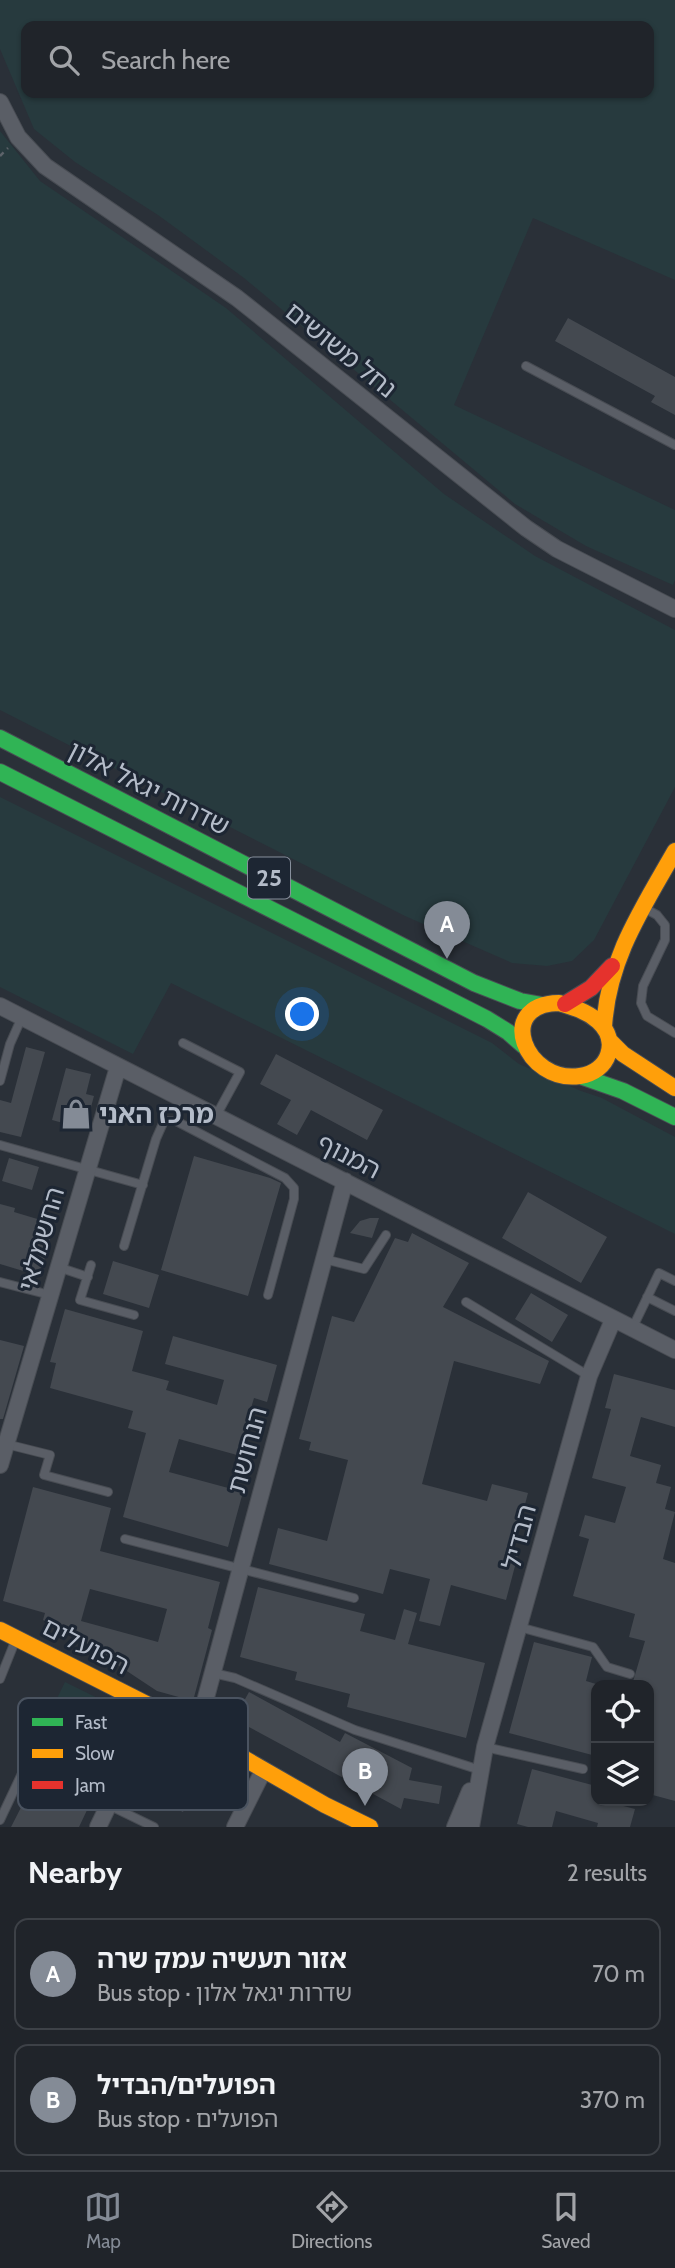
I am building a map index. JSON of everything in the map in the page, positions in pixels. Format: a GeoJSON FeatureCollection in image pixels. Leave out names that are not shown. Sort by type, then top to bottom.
{"type":"FeatureCollection","features":[{"type":"Feature","properties":{"kind":"main road","name":"שדרות יגאל אלון"},"geometry":{"type":"LineString","coordinates":[[0,738],[474,983],[520,1001],[542,1005]]}},
{"type":"Feature","properties":{"kind":"main road","name":"שדרות יגאל אלון"},"geometry":{"type":"LineString","coordinates":[[0,772],[487,1019],[524,1046]]}},
{"type":"Feature","properties":{"kind":"main road"},"geometry":{"type":"LineString","coordinates":[[583,1077],[594,1074],[603,1067],[609,1054],[606,996],[618,958],[675,851]]}},
{"type":"Feature","properties":{"kind":"main road"},"geometry":{"type":"LineString","coordinates":[[565,1004],[595,986],[618,958]]}},
{"type":"Feature","properties":{"kind":"main road","name":"25"},"geometry":{"type":"LineString","coordinates":[[542,1005],[565,1004],[586,1010],[623,1054],[675,1088]]}},
{"type":"Feature","properties":{"kind":"main road"},"geometry":{"type":"LineString","coordinates":[[524,1046],[521,1034],[525,1021],[533,1010],[542,1005]]}},
{"type":"Feature","properties":{"kind":"main road","name":"25"},"geometry":{"type":"LineString","coordinates":[[524,1046],[536,1062],[547,1070],[566,1077],[583,1077],[623,1091],[675,1117]]}},
{"type":"Feature","properties":{"kind":"main road","name":"הפועלים"},"geometry":{"type":"LineString","coordinates":[[0,1630],[133,1698]]}},
{"type":"Feature","properties":{"kind":"main road","name":"הפועלים"},"geometry":{"type":"LineString","coordinates":[[248,1762],[346,1817],[370,1827]]}},
{"type":"Feature","properties":{"kind":"main road"},"geometry":{"type":"LineString","coordinates":[[346,1817],[363,1827]]}},
{"type":"Feature","properties":{"kind":"street","name":"נחל משושים"},"geometry":{"type":"LineString","coordinates":[[0,102],[19,137],[45,166],[237,298],[557,550],[675,609]]}},
{"type":"Feature","properties":{"kind":"street","name":"המנוף"},"geometry":{"type":"LineString","coordinates":[[0,1006],[675,1350]]}},
{"type":"Feature","properties":{"kind":"street","name":"החשמלאי"},"geometry":{"type":"LineString","coordinates":[[0,1465],[118,1067]]}},
{"type":"Feature","properties":{"kind":"street","name":"הנחושת"},"geometry":{"type":"LineString","coordinates":[[206,1698],[345,1181]]}},
{"type":"Feature","properties":{"kind":"street","name":"הבדיל"},"geometry":{"type":"LineString","coordinates":[[471,1827],[485,1747],[589,1376],[613,1320]]}},
{"type":"Feature","properties":{"kind":"street","name":"הבדיל"},"geometry":{"type":"LineString","coordinates":[[455,1827],[480,1770]]}},
{"type":"Feature","properties":{"kind":"street"},"geometry":{"type":"LineString","coordinates":[[248,1803],[263,1771]]}},
{"type":"Feature","properties":{"kind":"street"},"geometry":{"type":"LineString","coordinates":[[98,1827],[106,1810]]}},
{"type":"Feature","properties":{"kind":"street"},"geometry":{"type":"LineString","coordinates":[[237,1826],[245,1810]]}},
{"type":"Feature","properties":{"kind":"lane"},"geometry":{"type":"LineString","coordinates":[[526,366],[675,445]]}},
{"type":"Feature","properties":{"kind":"lane"},"geometry":{"type":"LineString","coordinates":[[644,908],[657,915],[665,925],[665,940],[643,986],[641,1003],[647,1016],[675,1032]]}},
{"type":"Feature","properties":{"kind":"lane"},"geometry":{"type":"LineString","coordinates":[[0,1082],[10,1044],[22,1017]]}},
{"type":"Feature","properties":{"kind":"lane"},"geometry":{"type":"LineString","coordinates":[[183,1043],[240,1072],[216,1116]]}},
{"type":"Feature","properties":{"kind":"lane"},"geometry":{"type":"LineString","coordinates":[[124,1247],[164,1121],[176,1121],[285,1178],[294,1188],[295,1199],[268,1296]]}},
{"type":"Feature","properties":{"kind":"lane"},"geometry":{"type":"LineString","coordinates":[[0,1146],[142,1185]]}},
{"type":"Feature","properties":{"kind":"lane"},"geometry":{"type":"LineString","coordinates":[[324,1259],[364,1269],[386,1235]]}},
{"type":"Feature","properties":{"kind":"lane"},"geometry":{"type":"LineString","coordinates":[[91,1265],[80,1300],[134,1315]]}},
{"type":"Feature","properties":{"kind":"lane"},"geometry":{"type":"LineString","coordinates":[[58,1268],[88,1276]]}},
{"type":"Feature","properties":{"kind":"lane"},"geometry":{"type":"LineString","coordinates":[[632,1329],[659,1273],[675,1280]]}},
{"type":"Feature","properties":{"kind":"lane"},"geometry":{"type":"LineString","coordinates":[[0,1282],[51,1294]]}},
{"type":"Feature","properties":{"kind":"lane"},"geometry":{"type":"LineString","coordinates":[[647,1297],[675,1311]]}},
{"type":"Feature","properties":{"kind":"lane"},"geometry":{"type":"LineString","coordinates":[[466,1302],[589,1376]]}},
{"type":"Feature","properties":{"kind":"lane"},"geometry":{"type":"LineString","coordinates":[[6,1444],[50,1455],[44,1475],[108,1492]]}},
{"type":"Feature","properties":{"kind":"lane"},"geometry":{"type":"LineString","coordinates":[[125,1539],[354,1598]]}},
{"type":"Feature","properties":{"kind":"lane"},"geometry":{"type":"LineString","coordinates":[[519,1628],[593,1647],[607,1667],[630,1674]]}},
{"type":"Feature","properties":{"kind":"lane"},"geometry":{"type":"LineString","coordinates":[[0,1679],[16,1638]]}},
{"type":"Feature","properties":{"kind":"lane"},"geometry":{"type":"LineString","coordinates":[[213,1673],[235,1678],[355,1730],[480,1770]]}},
{"type":"Feature","properties":{"kind":"lane"},"geometry":{"type":"LineString","coordinates":[[485,1747],[583,1769]]}},
{"type":"Feature","properties":{"kind":"lane"},"geometry":{"type":"LineString","coordinates":[[0,1820],[18,1782]]}},
{"type":"Feature","properties":{"kind":"lane"},"geometry":{"type":"LineString","coordinates":[[118,1810],[154,1827]]}},
{"type":"Feature","properties":{"kind":"green space"},"geometry":{"type":"Polygon","coordinates":[[[0,0],[675,0],[675,280],[533,218],[454,405],[675,510],[673,585],[586,546],[515,504],[244,278],[158,215],[75,162],[34,129],[0,49],[0,0]]]}},
{"type":"Feature","properties":{"kind":"green space"},"geometry":{"type":"Polygon","coordinates":[[[0,131],[40,181],[226,308],[444,494],[535,556],[675,630],[675,787],[594,940],[572,961],[547,966],[512,963],[405,916],[0,710],[0,131]]]}},
{"type":"Feature","properties":{"kind":"green space"},"geometry":{"type":"Polygon","coordinates":[[[0,797],[492,1043],[519,1064],[602,1098],[675,1137],[675,1234],[171,983],[133,1054],[0,987],[0,797]]]}},
{"type":"Feature","properties":{"kind":"green space"},"geometry":{"type":"Polygon","coordinates":[[[65,1682],[97,1698],[57,1698],[65,1682]]]}},
{"type":"Feature","properties":{"kind":"building"},"geometry":{"type":"Polygon","coordinates":[[[568,318],[675,377],[675,415],[651,402],[655,396],[555,341],[568,318]]]}},
{"type":"Feature","properties":{"kind":"building"},"geometry":{"type":"Polygon","coordinates":[[[26,1047],[45,1052],[21,1137],[0,1132],[0,1100],[11,1103],[26,1047]]]}},
{"type":"Feature","properties":{"kind":"building"},"geometry":{"type":"Polygon","coordinates":[[[276,1054],[383,1110],[367,1140],[311,1110],[297,1135],[277,1124],[291,1100],[260,1084],[276,1054]]]}},
{"type":"Feature","properties":{"kind":"building"},"geometry":{"type":"Polygon","coordinates":[[[66,1068],[91,1074],[86,1094],[94,1096],[85,1129],[52,1120],[66,1068]]]}},
{"type":"Feature","properties":{"kind":"building"},"geometry":{"type":"Polygon","coordinates":[[[194,1156],[281,1183],[248,1296],[161,1270],[194,1156]]]}},
{"type":"Feature","properties":{"kind":"building"},"geometry":{"type":"Polygon","coordinates":[[[9,1158],[39,1167],[32,1190],[2,1181],[9,1158]]]}},
{"type":"Feature","properties":{"kind":"building"},"geometry":{"type":"Polygon","coordinates":[[[528,1192],[607,1237],[581,1283],[502,1238],[528,1192]]]}},
{"type":"Feature","properties":{"kind":"building"},"geometry":{"type":"Polygon","coordinates":[[[0,1204],[15,1208],[14,1212],[54,1224],[40,1276],[0,1264],[0,1204]]]}},
{"type":"Feature","properties":{"kind":"building"},"geometry":{"type":"Polygon","coordinates":[[[379,1218],[372,1238],[350,1233],[360,1221],[379,1218]]]}},
{"type":"Feature","properties":{"kind":"building"},"geometry":{"type":"Polygon","coordinates":[[[412,1233],[469,1263],[443,1307],[549,1361],[540,1384],[454,1361],[422,1484],[487,1501],[492,1484],[528,1493],[513,1550],[519,1551],[506,1600],[451,1585],[440,1626],[419,1621],[430,1579],[390,1569],[383,1594],[269,1564],[278,1528],[327,1541],[348,1460],[309,1450],[311,1442],[299,1439],[332,1316],[354,1322],[395,1238],[408,1242],[412,1233]]]}},
{"type":"Feature","properties":{"kind":"building"},"geometry":{"type":"Polygon","coordinates":[[[113,1261],[159,1275],[149,1308],[103,1294],[113,1261]]]}},
{"type":"Feature","properties":{"kind":"building"},"geometry":{"type":"Polygon","coordinates":[[[531,1293],[568,1315],[552,1342],[515,1319],[531,1293]]]}},
{"type":"Feature","properties":{"kind":"building"},"geometry":{"type":"Polygon","coordinates":[[[65,1309],[143,1331],[132,1371],[169,1381],[166,1390],[217,1405],[224,1380],[165,1364],[173,1336],[277,1365],[267,1402],[254,1398],[237,1455],[179,1439],[169,1472],[243,1492],[228,1547],[123,1517],[146,1433],[128,1428],[133,1411],[50,1388],[56,1363],[50,1362],[65,1309]]]}},
{"type":"Feature","properties":{"kind":"building"},"geometry":{"type":"Polygon","coordinates":[[[0,1340],[24,1346],[3,1419],[0,1419],[0,1340]]]}},
{"type":"Feature","properties":{"kind":"building"},"geometry":{"type":"Polygon","coordinates":[[[614,1374],[675,1390],[675,1427],[641,1417],[630,1456],[661,1465],[656,1483],[671,1487],[665,1509],[675,1512],[663,1559],[675,1563],[675,1801],[654,1795],[654,1680],[633,1680],[645,1641],[629,1637],[635,1614],[573,1596],[589,1539],[579,1536],[585,1515],[615,1523],[626,1487],[592,1478],[611,1409],[605,1408],[614,1374]]]}},
{"type":"Feature","properties":{"kind":"building"},"geometry":{"type":"Polygon","coordinates":[[[33,1487],[111,1508],[100,1551],[220,1582],[208,1628],[212,1630],[194,1698],[182,1698],[157,1691],[86,1644],[43,1620],[45,1613],[3,1601],[33,1487]],[[90,1589],[81,1621],[158,1642],[167,1609],[90,1589]]]}},
{"type":"Feature","properties":{"kind":"building"},"geometry":{"type":"Polygon","coordinates":[[[258,1587],[365,1614],[360,1631],[395,1640],[404,1609],[417,1613],[408,1644],[485,1663],[466,1738],[347,1707],[350,1694],[295,1680],[297,1672],[240,1657],[258,1587]]]}},
{"type":"Feature","properties":{"kind":"building"},"geometry":{"type":"Polygon","coordinates":[[[534,1642],[592,1657],[586,1681],[591,1682],[591,1755],[509,1733],[534,1642]]]}},
{"type":"Feature","properties":{"kind":"building"},"geometry":{"type":"Polygon","coordinates":[[[249,1692],[340,1742],[345,1733],[412,1768],[409,1780],[442,1786],[439,1804],[404,1798],[401,1809],[248,1727],[248,1698],[246,1698],[249,1692]]]}},
{"type":"Feature","properties":{"kind":"building"},"geometry":{"type":"Polygon","coordinates":[[[532,1769],[591,1785],[591,1806],[623,1806],[635,1809],[630,1827],[597,1827],[598,1823],[556,1811],[552,1827],[517,1824],[532,1769]]]}},
{"type":"Feature","properties":{"kind":"building"},"geometry":{"type":"Polygon","coordinates":[[[20,1810],[87,1810],[79,1827],[11,1827],[20,1810]]]}},
{"type":"Feature","properties":{"kind":"traffic: fast"},"geometry":{"type":"LineString","coordinates":[[0,738],[474,983],[520,1001],[542,1005]]}},
{"type":"Feature","properties":{"kind":"traffic: fast"},"geometry":{"type":"LineString","coordinates":[[0,772],[487,1019],[524,1046]]}},
{"type":"Feature","properties":{"kind":"traffic: fast"},"geometry":{"type":"LineString","coordinates":[[583,1077],[623,1091],[675,1117]]}},
{"type":"Feature","properties":{"kind":"traffic: slow"},"geometry":{"type":"LineString","coordinates":[[604,1027],[612,979],[620,957],[639,914],[675,851]]}},
{"type":"Feature","properties":{"kind":"traffic: slow"},"geometry":{"type":"LineString","coordinates":[[559,1003],[579,1010],[598,1021],[605,1029],[610,1046],[608,1055],[598,1069],[580,1076],[561,1075],[544,1068],[532,1057],[525,1043],[523,1029],[527,1016],[539,1007],[559,1003]]}},
{"type":"Feature","properties":{"kind":"traffic: slow"},"geometry":{"type":"LineString","coordinates":[[609,1040],[623,1054],[675,1088]]}},
{"type":"Feature","properties":{"kind":"traffic: slow"},"geometry":{"type":"LineString","coordinates":[[0,1630],[134,1698]]}},
{"type":"Feature","properties":{"kind":"traffic: slow"},"geometry":{"type":"LineString","coordinates":[[248,1761],[325,1805],[370,1827]]}},
{"type":"Feature","properties":{"kind":"traffic: jam"},"geometry":{"type":"LineString","coordinates":[[565,1004],[591,988],[612,966]]}},
{"type":"Feature","properties":{"kind":"place","name":"אזור תעשיה עמק שרה"},"geometry":{"type":"Point","coordinates":[447,959]}},
{"type":"Feature","properties":{"kind":"place","name":"מרכז האני"},"geometry":{"type":"Point","coordinates":[76,1114]}},
{"type":"Feature","properties":{"kind":"place","name":"הפועלים/הבדיל"},"geometry":{"type":"Point","coordinates":[365,1806]}}]}
